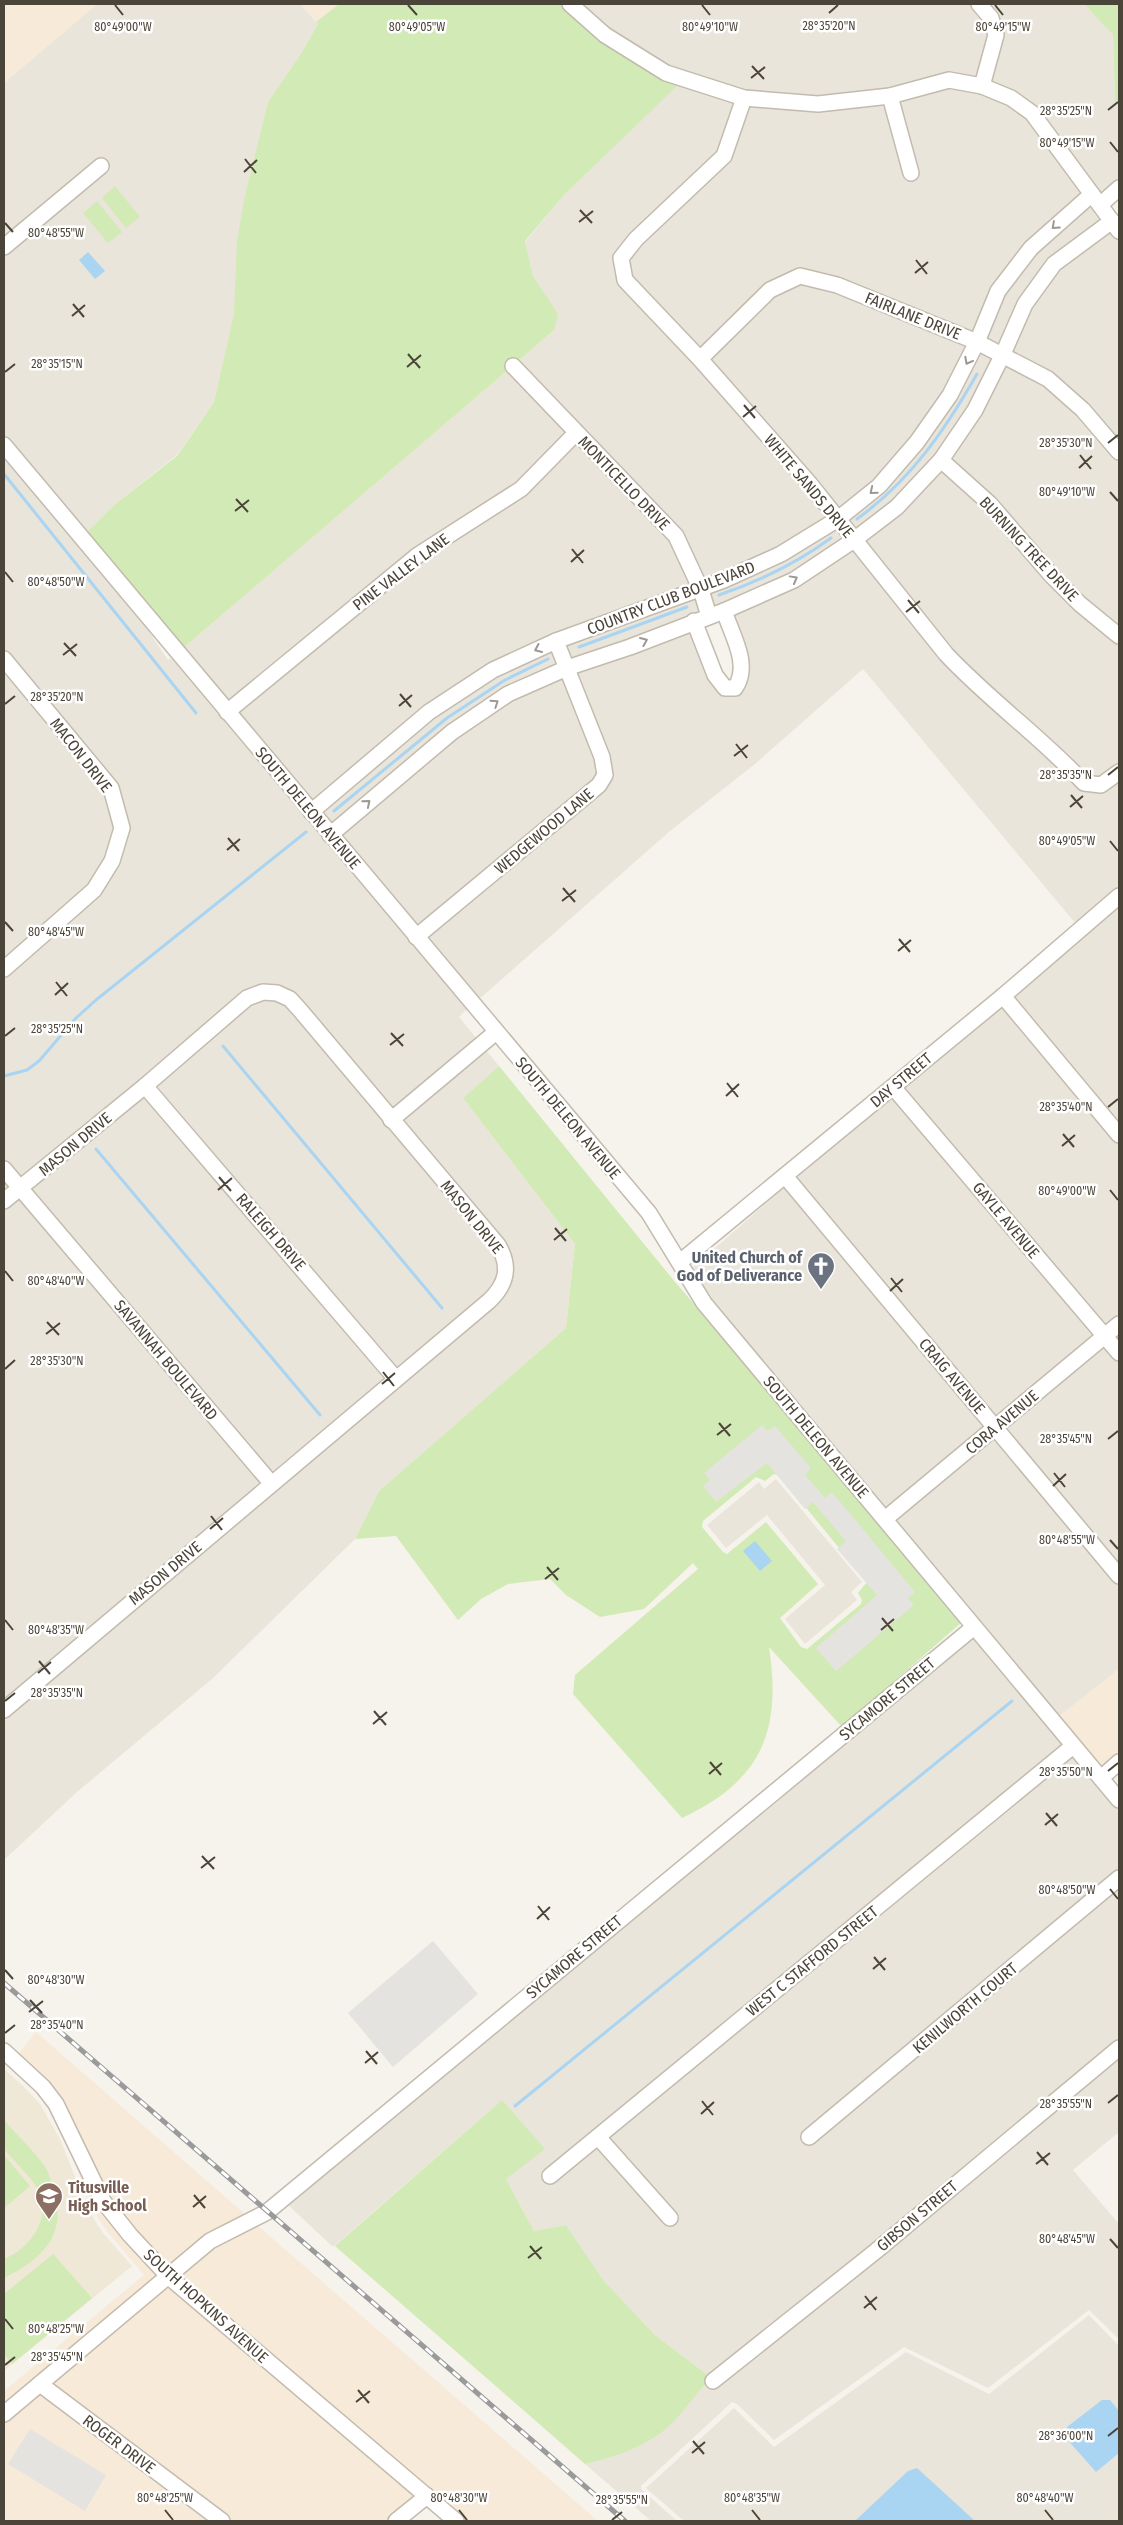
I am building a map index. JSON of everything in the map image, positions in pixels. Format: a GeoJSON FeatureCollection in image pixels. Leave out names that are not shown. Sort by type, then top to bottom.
{"type":"FeatureCollection","features":[{"type":"Feature","properties":{"kind":"street"},"geometry":{"type":"LineString","coordinates":[[570,4],[605,36],[666,73],[744,98],[818,104],[890,96],[950,80],[982,86],[1011,98],[1032,113],[1115,226]]}},
{"type":"Feature","properties":{"kind":"street"},"geometry":{"type":"LineString","coordinates":[[979,4],[991,18],[996,35],[982,86]]}},
{"type":"Feature","properties":{"kind":"street"},"geometry":{"type":"LineString","coordinates":[[890,96],[911,173]]}},
{"type":"Feature","properties":{"kind":"street","name":"WHITE SANDS DRIVE"},"geometry":{"type":"LineString","coordinates":[[744,98],[724,156],[636,239],[621,258],[625,280],[700,360],[810,484],[946,654],[967,676],[1056,754],[1084,783],[1101,785],[1119,772]]}},
{"type":"Feature","properties":{"kind":"street"},"geometry":{"type":"LineString","coordinates":[[4,247],[101,166]]}},
{"type":"Feature","properties":{"kind":"street","name":"COUNTRY CLUB BOULEVARD"},"geometry":{"type":"LineString","coordinates":[[312,812],[429,712],[493,670],[556,641],[701,590],[781,554],[838,519],[879,486],[917,442],[950,395],[978,342],[998,291],[1030,248],[1096,199],[1119,188]]}},
{"type":"Feature","properties":{"kind":"street","name":"COUNTRY CLUB BOULEVARD"},"geometry":{"type":"LineString","coordinates":[[330,835],[452,732],[508,694],[567,668],[630,647],[724,611],[794,580],[854,540],[897,507],[941,460],[975,410],[1003,354],[1024,304],[1054,264],[1115,226]]}},
{"type":"Feature","properties":{"kind":"street","name":"FAIRLANE DRIVE"},"geometry":{"type":"LineString","coordinates":[[700,360],[770,290],[800,276],[836,285],[978,342],[1003,354],[1048,379],[1083,410],[1119,452]]}},
{"type":"Feature","properties":{"kind":"street","name":"MONTICELLO DRIVE"},"geometry":{"type":"LineString","coordinates":[[512,366],[676,536],[701,590],[709,616]]}},
{"type":"Feature","properties":{"kind":"street","name":"PINE VALLEY LANE"},"geometry":{"type":"LineString","coordinates":[[227,712],[418,555],[520,489],[576,434]]}},
{"type":"Feature","properties":{"kind":"street","name":"SOUTH DELEON AVENUE"},"geometry":{"type":"LineString","coordinates":[[4,445],[649,1213],[704,1303],[1119,1800]]}},
{"type":"Feature","properties":{"kind":"street","name":"BURNING TREE DRIVE"},"geometry":{"type":"LineString","coordinates":[[941,460],[990,504],[1059,583],[1119,636]]}},
{"type":"Feature","properties":{"kind":"street"},"geometry":{"type":"LineString","coordinates":[[694,621],[715,675],[726,688],[735,688],[741,679],[742,664],[724,611]]}},
{"type":"Feature","properties":{"kind":"street","name":"WEDGEWOOD LANE"},"geometry":{"type":"LineString","coordinates":[[416,937],[599,785],[605,775],[602,757],[556,641]]}},
{"type":"Feature","properties":{"kind":"street","name":"MACON DRIVE"},"geometry":{"type":"LineString","coordinates":[[4,659],[111,788],[122,828],[112,861],[94,890],[4,969]]}},
{"type":"Feature","properties":{"kind":"street","name":"DAY STREET"},"geometry":{"type":"LineString","coordinates":[[680,1262],[1003,996],[1119,896]]}},
{"type":"Feature","properties":{"kind":"street","name":"MASON DRIVE"},"geometry":{"type":"LineString","coordinates":[[4,1201],[21,1190],[247,998],[255,994],[270,992],[284,996],[296,1006],[498,1245],[504,1258],[506,1269],[505,1281],[496,1295],[4,1710]]}},
{"type":"Feature","properties":{"kind":"street"},"geometry":{"type":"LineString","coordinates":[[1003,996],[1119,1135]]}},
{"type":"Feature","properties":{"kind":"street"},"geometry":{"type":"LineString","coordinates":[[391,1120],[496,1032]]}},
{"type":"Feature","properties":{"kind":"street","name":"RALEIGH DRIVE"},"geometry":{"type":"LineString","coordinates":[[145,1086],[396,1379]]}},
{"type":"Feature","properties":{"kind":"street","name":"GAYLE AVENUE"},"geometry":{"type":"LineString","coordinates":[[893,1087],[1119,1353]]}},
{"type":"Feature","properties":{"kind":"street","name":"SAVANNAH BOULEVARD"},"geometry":{"type":"LineString","coordinates":[[4,1169],[271,1483]]}},
{"type":"Feature","properties":{"kind":"street","name":"CRAIG AVENUE"},"geometry":{"type":"LineString","coordinates":[[785,1176],[1119,1576]]}},
{"type":"Feature","properties":{"kind":"street","name":"CORA AVENUE"},"geometry":{"type":"LineString","coordinates":[[886,1519],[1119,1324]]}},
{"type":"Feature","properties":{"kind":"street","name":"SYCAMORE STREET"},"geometry":{"type":"LineString","coordinates":[[4,2414],[210,2241],[267,2212],[974,1627]]}},
{"type":"Feature","properties":{"kind":"street","name":"WEST C STAFFORD STREET"},"geometry":{"type":"LineString","coordinates":[[550,2176],[1073,1746]]}},
{"type":"Feature","properties":{"kind":"street"},"geometry":{"type":"LineString","coordinates":[[1101,1778],[1119,1762]]}},
{"type":"Feature","properties":{"kind":"street","name":"KENILWORTH COURT"},"geometry":{"type":"LineString","coordinates":[[809,2137],[1119,1878]]}},
{"type":"Feature","properties":{"kind":"street","name":"GIBSON STREET"},"geometry":{"type":"LineString","coordinates":[[713,2381],[876,2251],[1119,2048]]}},
{"type":"Feature","properties":{"kind":"street","name":"SOUTH HOPKINS AVENUE"},"geometry":{"type":"LineString","coordinates":[[4,2051],[43,2087],[56,2104],[104,2201],[130,2235],[169,2277],[456,2521]]}},
{"type":"Feature","properties":{"kind":"street"},"geometry":{"type":"LineString","coordinates":[[598,2137],[670,2218]]}},
{"type":"Feature","properties":{"kind":"street","name":"ROGER DRIVE"},"geometry":{"type":"LineString","coordinates":[[40,2384],[222,2521]]}},
{"type":"Feature","properties":{"kind":"street"},"geometry":{"type":"LineString","coordinates":[[396,2521],[427,2496]]}},
{"type":"Feature","properties":{"kind":"shaded area"},"geometry":{"type":"Polygon","coordinates":[[[4,4],[97,4],[4,83],[4,4]]]}},
{"type":"Feature","properties":{"kind":"shaded area"},"geometry":{"type":"Polygon","coordinates":[[[97,4],[300,4],[318,24],[302,52],[268,102],[245,195],[234,313],[214,402],[177,455],[114,505],[85,534],[4,436],[4,255],[109,168],[101,158],[4,238],[4,83],[97,4]]]}},
{"type":"Feature","properties":{"kind":"shaded area"},"geometry":{"type":"Polygon","coordinates":[[[300,4],[339,4],[316,22],[300,4]]]}},
{"type":"Feature","properties":{"kind":"shaded area"},"geometry":{"type":"Polygon","coordinates":[[[579,4],[971,4],[986,21],[990,34],[977,79],[817,97],[744,92],[668,67],[608,31],[579,4]]]}},
{"type":"Feature","properties":{"kind":"shaded area"},"geometry":{"type":"Polygon","coordinates":[[[986,4],[1084,4],[1113,35],[1115,101],[1119,106],[1119,180],[1100,196],[1054,133],[989,83],[994,61],[986,4]]]}},
{"type":"Feature","properties":{"kind":"shaded area"},"geometry":{"type":"Polygon","coordinates":[[[678,84],[736,102],[719,152],[615,258],[696,363],[829,517],[777,549],[703,582],[680,532],[517,362],[554,330],[557,314],[533,276],[525,242],[564,195],[678,84]]]}},
{"type":"Feature","properties":{"kind":"shaded area"},"geometry":{"type":"Polygon","coordinates":[[[950,86],[981,92],[1008,103],[1028,118],[1084,192],[1067,207],[974,335],[801,270],[699,351],[630,278],[628,260],[640,243],[728,161],[748,105],[886,103],[907,180],[919,178],[898,101],[950,86]]]}},
{"type":"Feature","properties":{"kind":"shaded area"},"geometry":{"type":"Polygon","coordinates":[[[1091,203],[1103,219],[1049,260],[1000,346],[985,340],[1004,295],[1035,253],[1091,203]]]}},
{"type":"Feature","properties":{"kind":"shaded area"},"geometry":{"type":"Polygon","coordinates":[[[1111,229],[1119,240],[1119,443],[1011,352],[1030,307],[1059,269],[1111,229]]]}},
{"type":"Feature","properties":{"kind":"shaded area"},"geometry":{"type":"Polygon","coordinates":[[[802,282],[835,291],[969,345],[945,392],[912,438],[874,481],[838,510],[708,360],[773,295],[802,282]]]}},
{"type":"Feature","properties":{"kind":"shaded area"},"geometry":{"type":"Polygon","coordinates":[[[981,350],[995,357],[970,406],[936,456],[892,502],[855,531],[846,520],[981,350]]]}},
{"type":"Feature","properties":{"kind":"shaded area"},"geometry":{"type":"Polygon","coordinates":[[[1006,362],[1045,384],[1079,414],[1119,461],[1119,628],[1084,600],[949,460],[1006,362]]]}},
{"type":"Feature","properties":{"kind":"shaded area"},"geometry":{"type":"Polygon","coordinates":[[[508,370],[567,433],[516,484],[228,703],[182,649],[508,370]]]}},
{"type":"Feature","properties":{"kind":"shaded area"},"geometry":{"type":"Polygon","coordinates":[[[576,442],[671,539],[692,586],[549,636],[312,803],[236,713],[422,560],[576,442]]]}},
{"type":"Feature","properties":{"kind":"shaded area"},"geometry":{"type":"Polygon","coordinates":[[[4,454],[131,605],[168,660],[173,656],[468,1008],[459,1017],[499,1066],[463,1098],[575,1244],[566,1328],[379,1491],[355,1539],[212,1679],[77,1792],[4,1860],[4,454]]]}},
{"type":"Feature","properties":{"kind":"shaded area"},"geometry":{"type":"Polygon","coordinates":[[[941,469],[986,508],[1119,643],[1119,764],[1099,779],[1086,777],[951,650],[863,541],[941,469]]]}},
{"type":"Feature","properties":{"kind":"shaded area"},"geometry":{"type":"Polygon","coordinates":[[[837,527],[846,538],[790,575],[712,608],[708,594],[837,527]]]}},
{"type":"Feature","properties":{"kind":"shaded area"},"geometry":{"type":"Polygon","coordinates":[[[854,548],[1080,787],[1119,780],[1119,887],[1076,924],[863,669],[755,764],[670,831],[477,1001],[425,938],[603,790],[575,672],[691,629],[711,679],[740,692],[747,681],[748,665],[731,614],[854,548]]]}},
{"type":"Feature","properties":{"kind":"shaded area"},"geometry":{"type":"Polygon","coordinates":[[[697,598],[702,612],[570,660],[564,645],[697,598]]]}},
{"type":"Feature","properties":{"kind":"shaded area"},"geometry":{"type":"Polygon","coordinates":[[[553,649],[559,665],[330,826],[320,813],[433,717],[496,675],[553,649]]]}},
{"type":"Feature","properties":{"kind":"shaded area"},"geometry":{"type":"Polygon","coordinates":[[[564,676],[596,759],[599,773],[594,781],[416,928],[338,836],[456,737],[511,700],[564,676]]]}},
{"type":"Feature","properties":{"kind":"shaded area"},"geometry":{"type":"Polygon","coordinates":[[[1119,904],[1119,1126],[1011,997],[1119,904]]]}},
{"type":"Feature","properties":{"kind":"shaded area"},"geometry":{"type":"Polygon","coordinates":[[[1003,1004],[1119,1144],[1119,1316],[1105,1328],[901,1088],[1003,1004]]]}},
{"type":"Feature","properties":{"kind":"shaded area"},"geometry":{"type":"Polygon","coordinates":[[[893,1096],[1097,1335],[995,1419],[795,1179],[893,1096]]]}},
{"type":"Feature","properties":{"kind":"shaded area"},"geometry":{"type":"Polygon","coordinates":[[[786,1186],[987,1426],[886,1510],[709,1300],[691,1269],[786,1186]]]}},
{"type":"Feature","properties":{"kind":"shaded area"},"geometry":{"type":"Polygon","coordinates":[[[1105,1345],[1119,1361],[1119,1567],[1004,1429],[1105,1345]]]}},
{"type":"Feature","properties":{"kind":"shaded area"},"geometry":{"type":"Polygon","coordinates":[[[762,1425],[768,1431],[775,1426],[811,1468],[805,1475],[825,1498],[832,1492],[915,1592],[908,1598],[914,1605],[836,1671],[816,1648],[877,1595],[837,1549],[846,1541],[813,1502],[805,1509],[767,1463],[716,1502],[703,1486],[710,1480],[704,1473],[762,1425]]]}},
{"type":"Feature","properties":{"kind":"shaded area"},"geometry":{"type":"Polygon","coordinates":[[[995,1436],[1119,1584],[1119,1669],[1057,1718],[894,1520],[995,1436]]]}},
{"type":"Feature","properties":{"kind":"shaded area"},"geometry":{"type":"Polygon","coordinates":[[[776,1479],[862,1582],[851,1592],[857,1600],[805,1644],[785,1619],[825,1585],[767,1515],[726,1548],[707,1525],[759,1482],[764,1489],[776,1479]]]}},
{"type":"Feature","properties":{"kind":"shaded area"},"geometry":{"type":"Polygon","coordinates":[[[973,1636],[1065,1745],[542,2175],[550,2184],[598,2145],[670,2226],[678,2219],[607,2138],[1073,1755],[1119,1809],[1119,1870],[801,2136],[809,2145],[1119,1887],[1119,2040],[872,2246],[709,2376],[655,2335],[604,2281],[566,2225],[534,2231],[506,2179],[502,2100],[333,2247],[287,2204],[973,1636]]]}},
{"type":"Feature","properties":{"kind":"shaded area"},"geometry":{"type":"Polygon","coordinates":[[[1119,1669],[1119,1754],[1101,1769],[1057,1718],[1119,1669]]]}},
{"type":"Feature","properties":{"kind":"shaded area"},"geometry":{"type":"Polygon","coordinates":[[[433,1941],[478,1994],[393,2067],[348,2013],[433,1941]]]}},
{"type":"Feature","properties":{"kind":"shaded area"},"geometry":{"type":"Polygon","coordinates":[[[36,2032],[247,2216],[169,2269],[134,2231],[108,2198],[17,2055],[36,2032]]]}},
{"type":"Feature","properties":{"kind":"shaded area"},"geometry":{"type":"Polygon","coordinates":[[[1119,2056],[1119,2132],[1073,2170],[1119,2224],[1119,2339],[1089,2310],[988,2388],[904,2347],[774,2440],[737,2404],[732,2402],[641,2486],[642,2490],[677,2521],[651,2521],[585,2464],[634,2448],[707,2382],[713,2389],[880,2256],[1119,2056]]]}},
{"type":"Feature","properties":{"kind":"shaded area","name":"Titusville High School"},"geometry":{"type":"Polygon","coordinates":[[[4,2069],[40,2104],[61,2141],[87,2208],[102,2232],[132,2266],[4,2371],[4,2069]]]}},
{"type":"Feature","properties":{"kind":"shaded area"},"geometry":{"type":"Polygon","coordinates":[[[24,2076],[38,2091],[160,2276],[4,2406],[4,2391],[144,2275],[106,2230],[91,2206],[66,2139],[44,2102],[24,2076]]]}},
{"type":"Feature","properties":{"kind":"shaded area"},"geometry":{"type":"Polygon","coordinates":[[[257,2225],[598,2521],[465,2521],[179,2277],[214,2247],[257,2225]]]}},
{"type":"Feature","properties":{"kind":"shaded area"},"geometry":{"type":"Polygon","coordinates":[[[169,2285],[418,2495],[386,2521],[232,2521],[50,2385],[169,2285]]]}},
{"type":"Feature","properties":{"kind":"shaded area"},"geometry":{"type":"Polygon","coordinates":[[[1089,2315],[1119,2346],[1119,2521],[684,2521],[646,2488],[734,2408],[774,2447],[906,2352],[989,2394],[1089,2315]]]}},
{"type":"Feature","properties":{"kind":"shaded area"},"geometry":{"type":"Polygon","coordinates":[[[41,2392],[213,2521],[4,2521],[4,2423],[41,2392]]]}},
{"type":"Feature","properties":{"kind":"shaded area"},"geometry":{"type":"Polygon","coordinates":[[[30,2429],[106,2475],[85,2511],[8,2464],[30,2429]]]}},
{"type":"Feature","properties":{"kind":"green space"},"geometry":{"type":"Polygon","coordinates":[[[339,4],[562,4],[577,19],[678,85],[564,195],[525,241],[533,276],[558,314],[554,330],[517,362],[512,358],[504,365],[508,370],[182,649],[85,534],[114,505],[177,456],[214,402],[234,313],[237,241],[245,195],[268,102],[302,52],[318,24],[316,22],[339,4]]]}},
{"type":"Feature","properties":{"kind":"green space"},"geometry":{"type":"Polygon","coordinates":[[[1084,4],[1119,4],[1119,106],[1115,101],[1113,35],[1084,4]]]}},
{"type":"Feature","properties":{"kind":"green space"},"geometry":{"type":"Polygon","coordinates":[[[115,186],[140,217],[126,228],[102,198],[115,186]]]}},
{"type":"Feature","properties":{"kind":"green space"},"geometry":{"type":"Polygon","coordinates":[[[97,201],[122,232],[108,243],[83,213],[97,201]]]}},
{"type":"Feature","properties":{"kind":"green space"},"geometry":{"type":"Polygon","coordinates":[[[499,1066],[675,1282],[805,1432],[962,1622],[842,1727],[769,1647],[772,1704],[768,1729],[760,1750],[748,1770],[731,1788],[709,1804],[682,1818],[573,1694],[575,1675],[698,1569],[693,1563],[644,1609],[600,1617],[566,1595],[550,1579],[508,1584],[481,1599],[458,1620],[396,1536],[355,1539],[379,1491],[566,1328],[575,1244],[463,1098],[499,1066]],[[774,1474],[765,1481],[756,1477],[703,1521],[702,1527],[723,1552],[727,1554],[766,1522],[818,1584],[780,1618],[801,1647],[807,1649],[861,1604],[862,1600],[858,1593],[867,1582],[780,1476],[774,1474]]]}},
{"type":"Feature","properties":{"kind":"green space"},"geometry":{"type":"Polygon","coordinates":[[[502,2100],[545,2149],[506,2179],[534,2231],[566,2225],[604,2281],[655,2335],[709,2376],[705,2380],[707,2382],[679,2416],[660,2433],[629,2450],[585,2464],[335,2246],[502,2100]]]}},
{"type":"Feature","properties":{"kind":"green space"},"geometry":{"type":"Polygon","coordinates":[[[4,2120],[47,2170],[57,2208],[57,2221],[54,2234],[48,2245],[29,2263],[4,2278],[4,2259],[28,2243],[39,2226],[43,2208],[40,2192],[4,2149],[4,2120]]]}},
{"type":"Feature","properties":{"kind":"green space"},"geometry":{"type":"Polygon","coordinates":[[[4,2155],[30,2186],[4,2208],[4,2155]]]}},
{"type":"Feature","properties":{"kind":"green space"},"geometry":{"type":"Polygon","coordinates":[[[53,2254],[92,2298],[12,2364],[4,2354],[4,2294],[53,2254]]]}},
{"type":"Feature","properties":{"kind":"water"},"geometry":{"type":"Polygon","coordinates":[[[88,252],[105,271],[95,279],[79,260],[88,252]]]}},
{"type":"Feature","properties":{"kind":"water"},"geometry":{"type":"Polygon","coordinates":[[[755,1541],[772,1561],[760,1571],[743,1551],[755,1541]]]}},
{"type":"Feature","properties":{"kind":"water"},"geometry":{"type":"Polygon","coordinates":[[[1102,2400],[1110,2400],[1119,2411],[1119,2453],[1096,2472],[1066,2438],[1067,2427],[1102,2400]]]}},
{"type":"Feature","properties":{"kind":"water"},"geometry":{"type":"Polygon","coordinates":[[[917,2468],[975,2521],[855,2521],[908,2471],[917,2468]]]}},
{"type":"Feature","properties":{"kind":"waterway"},"geometry":{"type":"LineString","coordinates":[[857,519],[894,488],[925,453],[952,415],[977,374]]}},
{"type":"Feature","properties":{"kind":"waterway"},"geometry":{"type":"LineString","coordinates":[[4,474],[196,713]]}},
{"type":"Feature","properties":{"kind":"waterway"},"geometry":{"type":"LineString","coordinates":[[719,595],[778,571],[831,538]]}},
{"type":"Feature","properties":{"kind":"waterway"},"geometry":{"type":"LineString","coordinates":[[579,647],[687,607]]}},
{"type":"Feature","properties":{"kind":"waterway"},"geometry":{"type":"LineString","coordinates":[[334,811],[447,718],[505,680],[548,659]]}},
{"type":"Feature","properties":{"kind":"waterway"},"geometry":{"type":"LineString","coordinates":[[4,1076],[27,1070],[39,1061],[76,1018],[96,1000],[306,832]]}},
{"type":"Feature","properties":{"kind":"waterway"},"geometry":{"type":"LineString","coordinates":[[223,1046],[442,1308]]}},
{"type":"Feature","properties":{"kind":"waterway"},"geometry":{"type":"LineString","coordinates":[[96,1149],[320,1415]]}},
{"type":"Feature","properties":{"kind":"waterway"},"geometry":{"type":"LineString","coordinates":[[515,2106],[1012,1701]]}},
{"type":"Feature","properties":{"kind":"railway"},"geometry":{"type":"LineString","coordinates":[[4,1983],[625,2521]]}},
{"type":"Feature","properties":{"kind":"place","name":"United Church of God of Deliverance"},"geometry":{"type":"Point","coordinates":[821,1290]}},
{"type":"Feature","properties":{"kind":"place","name":"Titusville High School"},"geometry":{"type":"Point","coordinates":[49,2220]}}]}
